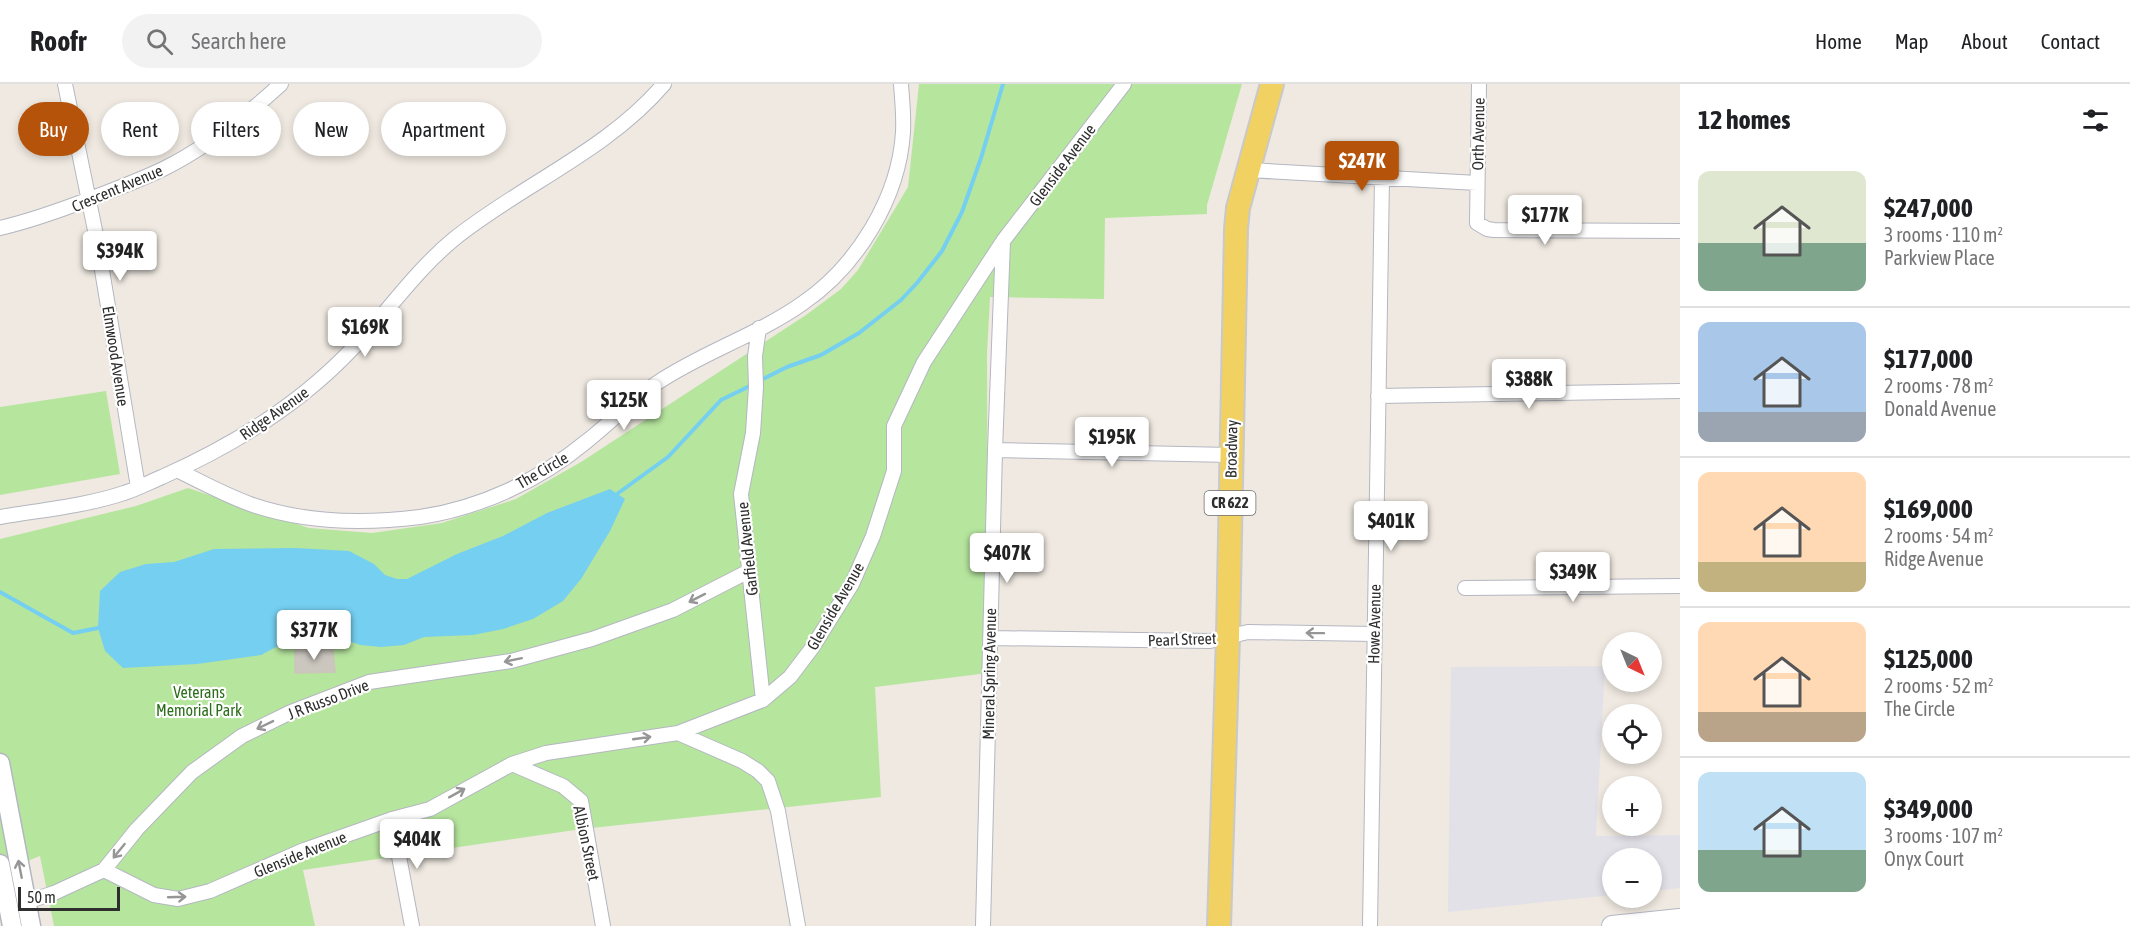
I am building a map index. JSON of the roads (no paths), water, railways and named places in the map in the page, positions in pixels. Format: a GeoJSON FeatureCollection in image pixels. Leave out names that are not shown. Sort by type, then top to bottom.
{"type":"FeatureCollection","features":[{"type":"Feature","properties":{"kind":"main road","name":"Broadway"},"geometry":{"type":"LineString","coordinates":[[1219,926],[1228,637],[1236,229],[1238,208],[1272,84]]}},
{"type":"Feature","properties":{"kind":"main road"},"geometry":{"type":"LineString","coordinates":[[1612,926],[1680,919]]}},
{"type":"Feature","properties":{"kind":"street","name":"Elmwood Avenue"},"geometry":{"type":"LineString","coordinates":[[65,84],[97,240],[138,487]]}},
{"type":"Feature","properties":{"kind":"street","name":"Crescent Avenue"},"geometry":{"type":"LineString","coordinates":[[0,228],[30,222],[125,187],[165,168],[226,129],[281,84]]}},
{"type":"Feature","properties":{"kind":"street","name":"Ridge Avenue"},"geometry":{"type":"LineString","coordinates":[[0,517],[125,493],[177,470],[240,437],[296,400],[322,378],[353,349],[414,279],[452,241],[480,219],[605,137],[637,113],[664,84]]}},
{"type":"Feature","properties":{"kind":"street","name":"The Circle"},"geometry":{"type":"LineString","coordinates":[[177,470],[250,504],[279,512],[356,522],[390,520],[453,510],[482,501],[541,474],[585,443],[657,383],[804,303],[826,284],[854,254],[869,231],[894,179],[903,132],[901,84]]}},
{"type":"Feature","properties":{"kind":"street","name":"Glenside Avenue"},"geometry":{"type":"LineString","coordinates":[[104,870],[154,895],[178,899],[210,891],[304,850],[430,808],[512,764],[546,753],[678,733],[763,700],[790,677],[812,648],[852,584],[873,536],[894,471],[894,426],[924,362],[1003,241],[1124,84]]}},
{"type":"Feature","properties":{"kind":"street","name":"Orth Avenue"},"geometry":{"type":"LineString","coordinates":[[1479,84],[1477,224],[1488,229],[1680,231]]}},
{"type":"Feature","properties":{"kind":"street"},"geometry":{"type":"LineString","coordinates":[[1248,170],[1477,183]]}},
{"type":"Feature","properties":{"kind":"street","name":"Howe Avenue"},"geometry":{"type":"LineString","coordinates":[[1370,926],[1382,178]]}},
{"type":"Feature","properties":{"kind":"street","name":"Mineral Spring Avenue"},"geometry":{"type":"LineString","coordinates":[[983,926],[994,450],[1003,241]]}},
{"type":"Feature","properties":{"kind":"street","name":"Garfield Avenue"},"geometry":{"type":"LineString","coordinates":[[759,328],[755,356],[756,387],[753,433],[741,494],[763,700]]}},
{"type":"Feature","properties":{"kind":"street"},"geometry":{"type":"LineString","coordinates":[[1378,396],[1680,391]]}},
{"type":"Feature","properties":{"kind":"street"},"geometry":{"type":"LineString","coordinates":[[994,450],[1231,455]]}},
{"type":"Feature","properties":{"kind":"street","name":"J R Russo Drive"},"geometry":{"type":"LineString","coordinates":[[26,902],[54,893],[104,870],[137,829],[192,772],[242,736],[291,712],[369,682],[511,661],[592,639],[673,610],[749,571]]}},
{"type":"Feature","properties":{"kind":"street"},"geometry":{"type":"LineString","coordinates":[[1465,588],[1680,586]]}},
{"type":"Feature","properties":{"kind":"street","name":"Pearl Street"},"geometry":{"type":"LineString","coordinates":[[990,638],[1210,641],[1248,632],[1374,634]]}},
{"type":"Feature","properties":{"kind":"street"},"geometry":{"type":"LineString","coordinates":[[678,733],[742,761],[758,771],[768,781],[778,811],[798,926]]}},
{"type":"Feature","properties":{"kind":"street"},"geometry":{"type":"LineString","coordinates":[[0,763],[31,926]]}},
{"type":"Feature","properties":{"kind":"street","name":"Albion Street"},"geometry":{"type":"LineString","coordinates":[[512,764],[563,786],[581,801],[603,926]]}},
{"type":"Feature","properties":{"kind":"street"},"geometry":{"type":"LineString","coordinates":[[392,819],[412,926]]}},
{"type":"Feature","properties":{"kind":"street"},"geometry":{"type":"LineString","coordinates":[[0,864],[10,921]]}},
{"type":"Feature","properties":{"kind":"street"},"geometry":{"type":"LineString","coordinates":[[6,896],[26,902]]}},
{"type":"Feature","properties":{"kind":"street"},"geometry":{"type":"LineString","coordinates":[[10,921],[26,902]]}},
{"type":"Feature","properties":{"kind":"street"},"geometry":{"type":"LineString","coordinates":[[1680,905],[1680,919]]}},
{"type":"Feature","properties":{"kind":"water"},"geometry":{"type":"Polygon","coordinates":[[[610,489],[625,499],[610,531],[581,579],[563,601],[533,619],[503,629],[473,635],[424,637],[404,645],[381,647],[360,645],[343,639],[299,635],[261,655],[197,664],[123,668],[105,651],[98,628],[100,591],[120,572],[146,564],[174,562],[214,549],[295,548],[349,551],[374,564],[385,575],[407,579],[457,554],[503,536],[547,513],[610,489]]]}},
{"type":"Feature","properties":{"kind":"waterway"},"geometry":{"type":"LineString","coordinates":[[759,381],[787,367],[821,355],[859,333],[901,300],[917,283],[942,251],[962,212],[1003,84]]}},
{"type":"Feature","properties":{"kind":"waterway"},"geometry":{"type":"LineString","coordinates":[[617,494],[668,457],[721,400],[752,385]]}},
{"type":"Feature","properties":{"kind":"waterway"},"geometry":{"type":"LineString","coordinates":[[0,592],[73,633],[98,628]]}},
{"type":"Feature","properties":{"kind":"park label","name":"Veterans Memorial Park"},"geometry":{"type":"Point","coordinates":[199,701]}}]}
